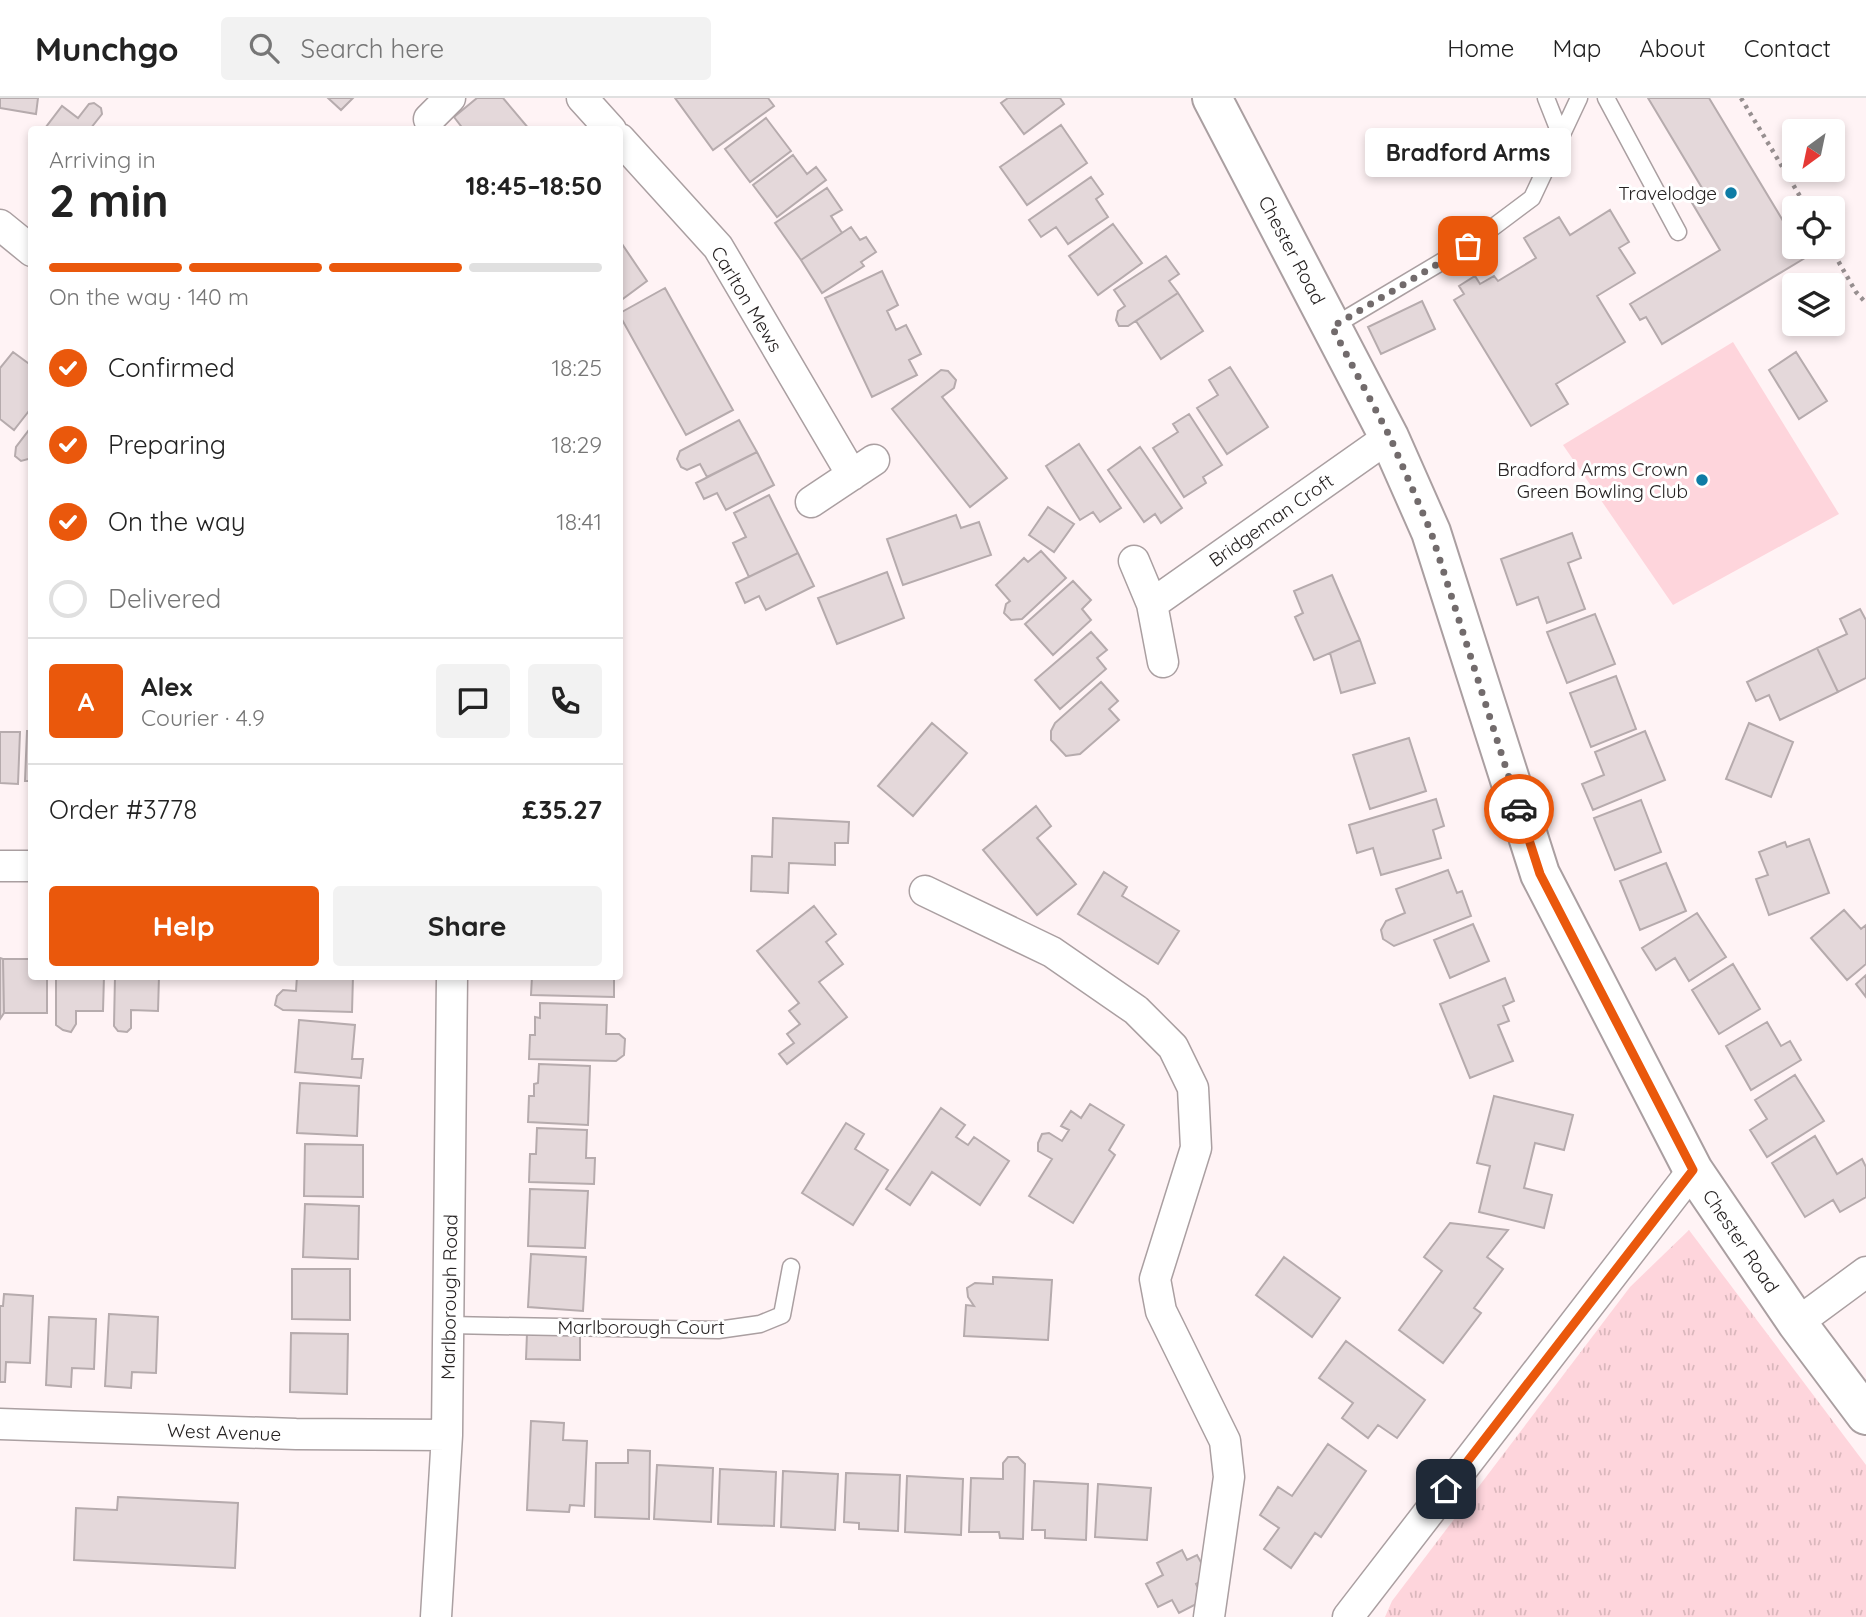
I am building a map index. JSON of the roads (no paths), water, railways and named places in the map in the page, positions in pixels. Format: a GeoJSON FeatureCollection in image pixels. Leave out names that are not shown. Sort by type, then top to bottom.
{"type":"FeatureCollection","features":[{"type":"Feature","properties":{"kind":"main road","name":"Chester Road"},"geometry":{"type":"LineString","coordinates":[[1212,98],[1390,437],[1431,532],[1540,874],[1693,1170],[1797,1323],[1866,1415]]}},
{"type":"Feature","properties":{"kind":"street"},"geometry":{"type":"LineString","coordinates":[[429,119],[450,98]]}},
{"type":"Feature","properties":{"kind":"street"},"geometry":{"type":"LineString","coordinates":[[582,98],[607,126]]}},
{"type":"Feature","properties":{"kind":"street","name":"Carlton Mews"},"geometry":{"type":"LineString","coordinates":[[623,142],[718,247],[863,467],[811,502]]}},
{"type":"Feature","properties":{"kind":"street"},"geometry":{"type":"LineString","coordinates":[[0,225],[28,248]]}},
{"type":"Feature","properties":{"kind":"street","name":"Bridgeman Croft"},"geometry":{"type":"LineString","coordinates":[[1152,604],[1390,437]]}},
{"type":"Feature","properties":{"kind":"street"},"geometry":{"type":"LineString","coordinates":[[1134,561],[1152,604],[1163,662]]}},
{"type":"Feature","properties":{"kind":"street"},"geometry":{"type":"LineString","coordinates":[[0,866],[28,866]]}},
{"type":"Feature","properties":{"kind":"street"},"geometry":{"type":"LineString","coordinates":[[925,891],[1052,952],[1136,1010],[1173,1047],[1193,1088],[1196,1148],[1156,1279],[1161,1311],[1225,1441],[1229,1477],[1209,1617]]}},
{"type":"Feature","properties":{"kind":"street","name":"Marlborough Road"},"geometry":{"type":"LineString","coordinates":[[436,1617],[447,1435],[452,980]]}},
{"type":"Feature","properties":{"kind":"street"},"geometry":{"type":"LineString","coordinates":[[1348,1617],[1693,1170]]}},
{"type":"Feature","properties":{"kind":"street"},"geometry":{"type":"LineString","coordinates":[[1797,1323],[1866,1272]]}},
{"type":"Feature","properties":{"kind":"street","name":"West Avenue"},"geometry":{"type":"LineString","coordinates":[[0,1424],[296,1434],[447,1435]]}},
{"type":"Feature","properties":{"kind":"lane"},"geometry":{"type":"LineString","coordinates":[[1546,98],[1561,136]]}},
{"type":"Feature","properties":{"kind":"lane"},"geometry":{"type":"LineString","coordinates":[[1332,327],[1468,246],[1532,198],[1579,98]]}},
{"type":"Feature","properties":{"kind":"lane"},"geometry":{"type":"LineString","coordinates":[[1606,98],[1678,232]]}},
{"type":"Feature","properties":{"kind":"lane","name":"Marlborough Court"},"geometry":{"type":"LineString","coordinates":[[449,1325],[718,1330],[760,1324],[782,1315],[792,1267]]}},
{"type":"Feature","properties":{"kind":"place","name":"Travelodge"},"geometry":{"type":"Point","coordinates":[1731,193]}},
{"type":"Feature","properties":{"kind":"place","name":"Bradford Arms"},"geometry":{"type":"Point","coordinates":[1468,246]}},
{"type":"Feature","properties":{"kind":"place","name":"Bradford Arms Crown Green Bowling Club"},"geometry":{"type":"Point","coordinates":[1702,480]}}]}
